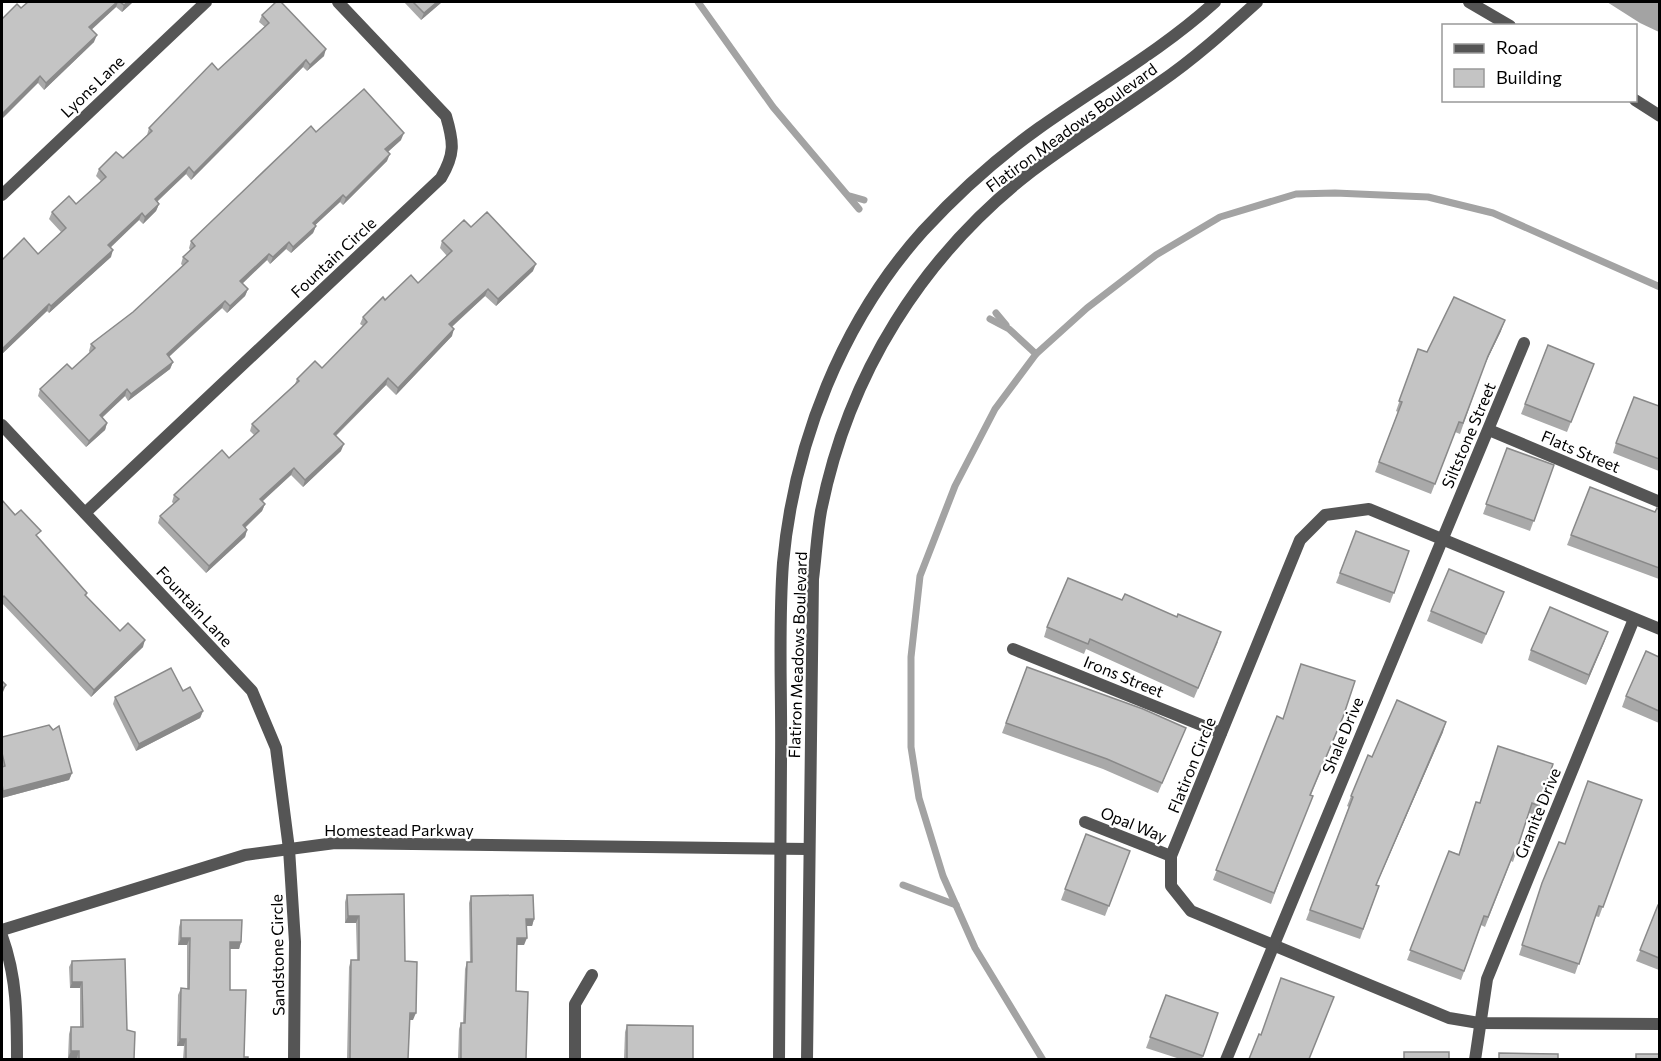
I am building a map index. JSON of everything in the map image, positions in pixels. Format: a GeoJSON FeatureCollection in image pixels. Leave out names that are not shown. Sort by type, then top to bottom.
{"type":"FeatureCollection","features":[{"type":"Feature","properties":{"kind":"street","name":"Lyons Lane"},"geometry":{"type":"LineString","coordinates":[[2,195],[206,2]]}},
{"type":"Feature","properties":{"kind":"street","name":"Fountain Circle"},"geometry":{"type":"LineString","coordinates":[[85,513],[441,178],[452,160],[453,138],[446,116],[338,2]]}},
{"type":"Feature","properties":{"kind":"street","name":"Flatiron Meadows Boulevard"},"geometry":{"type":"LineString","coordinates":[[779,1059],[782,595],[787,536],[797,477],[810,430],[828,384],[852,334],[900,259],[923,231],[972,181],[1039,128],[1163,46],[1215,2]]}},
{"type":"Feature","properties":{"kind":"street","name":"Flatiron Meadows Boulevard"},"geometry":{"type":"LineString","coordinates":[[807,1059],[813,579],[821,513],[837,448],[870,366],[915,290],[951,246],[994,202],[1033,170],[1178,70],[1257,2]]}},
{"type":"Feature","properties":{"kind":"street"},"geometry":{"type":"LineString","coordinates":[[1469,2],[1507,24]]}},
{"type":"Feature","properties":{"kind":"street"},"geometry":{"type":"LineString","coordinates":[[1637,101],[1659,116]]}},
{"type":"Feature","properties":{"kind":"street","name":"Siltstone Street"},"geometry":{"type":"LineString","coordinates":[[1441,538],[1489,430],[1524,343]]}},
{"type":"Feature","properties":{"kind":"street","name":"Fountain Lane"},"geometry":{"type":"LineString","coordinates":[[2,425],[252,691],[276,748],[289,849]]}},
{"type":"Feature","properties":{"kind":"street","name":"Flats Street"},"geometry":{"type":"LineString","coordinates":[[1489,430],[1659,502]]}},
{"type":"Feature","properties":{"kind":"street","name":"Flatiron Circle"},"geometry":{"type":"LineString","coordinates":[[1659,629],[1369,510],[1325,515],[1300,540],[1171,856],[1171,886],[1191,910],[1449,1018],[1479,1023],[1659,1024]]}},
{"type":"Feature","properties":{"kind":"street","name":"Shale Drive"},"geometry":{"type":"LineString","coordinates":[[1226,1059],[1441,538]]}},
{"type":"Feature","properties":{"kind":"street","name":"Granite Drive"},"geometry":{"type":"LineString","coordinates":[[1474,1059],[1486,979],[1634,619]]}},
{"type":"Feature","properties":{"kind":"street","name":"Irons Street"},"geometry":{"type":"LineString","coordinates":[[1014,649],[1221,733]]}},
{"type":"Feature","properties":{"kind":"street","name":"Opal Way"},"geometry":{"type":"LineString","coordinates":[[1085,822],[1171,856]]}},
{"type":"Feature","properties":{"kind":"street","name":"Homestead Parkway"},"geometry":{"type":"LineString","coordinates":[[2,930],[245,855],[335,843],[809,849]]}},
{"type":"Feature","properties":{"kind":"street","name":"Sandstone Circle"},"geometry":{"type":"LineString","coordinates":[[289,849],[295,942],[294,1059]]}},
{"type":"Feature","properties":{"kind":"street"},"geometry":{"type":"LineString","coordinates":[[2,936],[10,961],[17,998],[17,1059]]}},
{"type":"Feature","properties":{"kind":"street"},"geometry":{"type":"LineString","coordinates":[[575,1059],[575,1004],[592,975]]}},
{"type":"Feature","properties":{"kind":"shaded area"},"geometry":{"type":"Polygon","coordinates":[[[1607,2],[1659,2],[1659,32],[1640,23],[1607,2]]]}},
{"type":"Feature","properties":{"kind":"building"},"geometry":{"type":"Polygon","coordinates":[[[28,2],[117,2],[89,27],[97,35],[46,83],[40,76],[2,114],[2,19],[17,4],[21,8],[28,2]]]}},
{"type":"Feature","properties":{"kind":"building"},"geometry":{"type":"Polygon","coordinates":[[[276,2],[281,2],[326,49],[310,65],[306,60],[194,173],[189,167],[155,199],[159,204],[145,217],[142,213],[108,245],[113,250],[51,306],[49,304],[2,349],[2,260],[24,238],[38,254],[66,228],[52,212],[69,196],[76,204],[106,177],[99,169],[116,152],[123,158],[152,131],[149,128],[212,63],[218,70],[269,23],[262,15],[276,2]]]}},
{"type":"Feature","properties":{"kind":"building"},"geometry":{"type":"Polygon","coordinates":[[[413,2],[437,2],[424,13],[413,2]]]}},
{"type":"Feature","properties":{"kind":"building"},"geometry":{"type":"Polygon","coordinates":[[[364,89],[404,133],[385,149],[390,154],[346,198],[343,195],[313,223],[316,226],[293,247],[289,242],[273,257],[269,254],[240,281],[248,289],[230,306],[225,301],[167,354],[173,362],[131,394],[127,389],[100,415],[107,423],[89,441],[40,389],[67,364],[72,369],[95,348],[91,344],[133,312],[188,261],[183,257],[195,246],[191,241],[311,126],[316,132],[364,89]]]}},
{"type":"Feature","properties":{"kind":"building"},"geometry":{"type":"Polygon","coordinates":[[[487,212],[536,264],[498,299],[488,289],[449,324],[454,329],[398,388],[388,378],[334,434],[344,444],[305,480],[294,468],[260,499],[265,504],[243,525],[247,530],[209,566],[160,516],[179,499],[174,495],[222,450],[229,458],[259,431],[252,424],[299,381],[297,379],[315,361],[322,368],[367,322],[363,317],[383,297],[385,300],[411,275],[418,283],[452,251],[442,241],[464,220],[471,227],[487,212]]]}},
{"type":"Feature","properties":{"kind":"building"},"geometry":{"type":"Polygon","coordinates":[[[1454,297],[1505,320],[1488,356],[1463,423],[1459,422],[1435,484],[1379,462],[1402,402],[1399,401],[1418,349],[1427,352],[1454,297]]]}},
{"type":"Feature","properties":{"kind":"building"},"geometry":{"type":"Polygon","coordinates":[[[1548,345],[1594,364],[1571,422],[1525,404],[1548,345]]]}},
{"type":"Feature","properties":{"kind":"building"},"geometry":{"type":"Polygon","coordinates":[[[1634,397],[1659,406],[1659,459],[1616,443],[1634,397]]]}},
{"type":"Feature","properties":{"kind":"building"},"geometry":{"type":"Polygon","coordinates":[[[1507,448],[1554,465],[1534,521],[1486,504],[1507,448]]]}},
{"type":"Feature","properties":{"kind":"building"},"geometry":{"type":"Polygon","coordinates":[[[1590,487],[1655,512],[1657,508],[1659,510],[1659,568],[1571,535],[1590,487]]]}},
{"type":"Feature","properties":{"kind":"building"},"geometry":{"type":"Polygon","coordinates":[[[2,500],[15,515],[21,510],[41,531],[36,535],[87,593],[85,595],[120,631],[128,623],[145,640],[94,690],[4,596],[2,598],[2,500]]]}},
{"type":"Feature","properties":{"kind":"building"},"geometry":{"type":"Polygon","coordinates":[[[1356,531],[1409,551],[1394,593],[1340,573],[1356,531]]]}},
{"type":"Feature","properties":{"kind":"building"},"geometry":{"type":"Polygon","coordinates":[[[1449,569],[1504,592],[1486,634],[1431,611],[1449,569]]]}},
{"type":"Feature","properties":{"kind":"building"},"geometry":{"type":"Polygon","coordinates":[[[1068,578],[1122,600],[1125,594],[1177,617],[1178,614],[1221,632],[1198,688],[1090,639],[1088,644],[1047,627],[1068,578]]]}},
{"type":"Feature","properties":{"kind":"building"},"geometry":{"type":"Polygon","coordinates":[[[1550,607],[1608,632],[1589,675],[1531,650],[1550,607]]]}},
{"type":"Feature","properties":{"kind":"building"},"geometry":{"type":"Polygon","coordinates":[[[1646,651],[1659,657],[1659,711],[1626,696],[1646,651]]]}},
{"type":"Feature","properties":{"kind":"building"},"geometry":{"type":"Polygon","coordinates":[[[1301,664],[1355,681],[1343,717],[1310,795],[1313,796],[1274,893],[1216,870],[1277,716],[1283,719],[1301,664]]]}},
{"type":"Feature","properties":{"kind":"building"},"geometry":{"type":"Polygon","coordinates":[[[1027,667],[1143,709],[1186,728],[1162,783],[1107,759],[1006,723],[1027,667]]]}},
{"type":"Feature","properties":{"kind":"building"},"geometry":{"type":"Polygon","coordinates":[[[171,668],[183,691],[190,687],[203,711],[139,744],[115,697],[171,668]]]}},
{"type":"Feature","properties":{"kind":"building"},"geometry":{"type":"Polygon","coordinates":[[[1397,700],[1446,722],[1376,885],[1379,886],[1363,929],[1310,910],[1353,797],[1351,796],[1368,755],[1372,757],[1397,700]]]}},
{"type":"Feature","properties":{"kind":"building"},"geometry":{"type":"Polygon","coordinates":[[[49,725],[53,730],[59,726],[72,773],[3,791],[2,767],[5,766],[2,737],[49,725]]]}},
{"type":"Feature","properties":{"kind":"building"},"geometry":{"type":"Polygon","coordinates":[[[1498,746],[1553,764],[1539,806],[1532,803],[1516,852],[1514,852],[1488,917],[1484,916],[1464,971],[1410,950],[1449,851],[1459,855],[1476,802],[1480,803],[1498,746]]]}},
{"type":"Feature","properties":{"kind":"building"},"geometry":{"type":"Polygon","coordinates":[[[1588,781],[1642,800],[1603,907],[1599,906],[1579,964],[1522,945],[1542,883],[1559,842],[1565,844],[1588,781]]]}},
{"type":"Feature","properties":{"kind":"building"},"geometry":{"type":"Polygon","coordinates":[[[1086,834],[1130,851],[1109,906],[1065,889],[1086,834]]]}},
{"type":"Feature","properties":{"kind":"building"},"geometry":{"type":"Polygon","coordinates":[[[404,894],[405,961],[417,962],[416,1013],[410,1013],[408,1059],[350,1059],[351,960],[359,960],[359,916],[348,916],[347,895],[404,894]]]}},
{"type":"Feature","properties":{"kind":"building"},"geometry":{"type":"Polygon","coordinates":[[[533,895],[534,919],[526,919],[527,938],[517,938],[516,991],[528,992],[526,1059],[461,1059],[461,1023],[465,1023],[467,962],[472,962],[471,896],[533,895]]]}},
{"type":"Feature","properties":{"kind":"building"},"geometry":{"type":"Polygon","coordinates":[[[1659,905],[1659,958],[1640,950],[1659,905]]]}},
{"type":"Feature","properties":{"kind":"building"},"geometry":{"type":"Polygon","coordinates":[[[181,920],[242,920],[241,942],[230,942],[230,990],[246,990],[244,1057],[248,1059],[186,1059],[186,1039],[180,1039],[181,988],[189,989],[190,938],[181,938],[181,920]]]}},
{"type":"Feature","properties":{"kind":"building"},"geometry":{"type":"Polygon","coordinates":[[[125,959],[127,1030],[135,1032],[134,1059],[79,1059],[79,1051],[71,1051],[71,1027],[83,1027],[82,982],[72,982],[72,961],[125,959]]]}},
{"type":"Feature","properties":{"kind":"building"},"geometry":{"type":"Polygon","coordinates":[[[1281,978],[1334,997],[1309,1059],[1249,1059],[1259,1034],[1261,1035],[1281,978]]]}},
{"type":"Feature","properties":{"kind":"building"},"geometry":{"type":"Polygon","coordinates":[[[1166,995],[1218,1013],[1203,1056],[1150,1037],[1166,995]]]}},
{"type":"Feature","properties":{"kind":"building"},"geometry":{"type":"Polygon","coordinates":[[[627,1025],[693,1026],[693,1059],[627,1059],[627,1025]]]}},
{"type":"Feature","properties":{"kind":"building"},"geometry":{"type":"Polygon","coordinates":[[[1404,1052],[1449,1052],[1449,1059],[1404,1059],[1404,1052]]]}},
{"type":"Feature","properties":{"kind":"building"},"geometry":{"type":"Polygon","coordinates":[[[1499,1053],[1558,1054],[1558,1059],[1499,1059],[1499,1053]]]}},
{"type":"Feature","properties":{"kind":"building"},"geometry":{"type":"Polygon","coordinates":[[[1636,1054],[1659,1054],[1659,1059],[1636,1059],[1636,1054]]]}},
{"type":"Feature","properties":{"kind":"waterway"},"geometry":{"type":"LineString","coordinates":[[698,2],[773,107],[859,209]]}},
{"type":"Feature","properties":{"kind":"waterway"},"geometry":{"type":"LineString","coordinates":[[1036,354],[1087,308],[1156,255],[1220,217],[1296,194],[1335,193],[1428,197],[1493,213],[1660,287]]}},
{"type":"Feature","properties":{"kind":"waterway"},"geometry":{"type":"LineString","coordinates":[[850,196],[864,200]]}},
{"type":"Feature","properties":{"kind":"waterway"},"geometry":{"type":"LineString","coordinates":[[996,313],[1006,325]]}},
{"type":"Feature","properties":{"kind":"waterway"},"geometry":{"type":"LineString","coordinates":[[990,319],[1009,329],[1036,354],[995,409],[955,486],[920,576],[911,657],[911,747],[919,798],[943,876],[975,948],[1043,1060]]}},
{"type":"Feature","properties":{"kind":"waterway"},"geometry":{"type":"LineString","coordinates":[[903,885],[956,905]]}}]}
